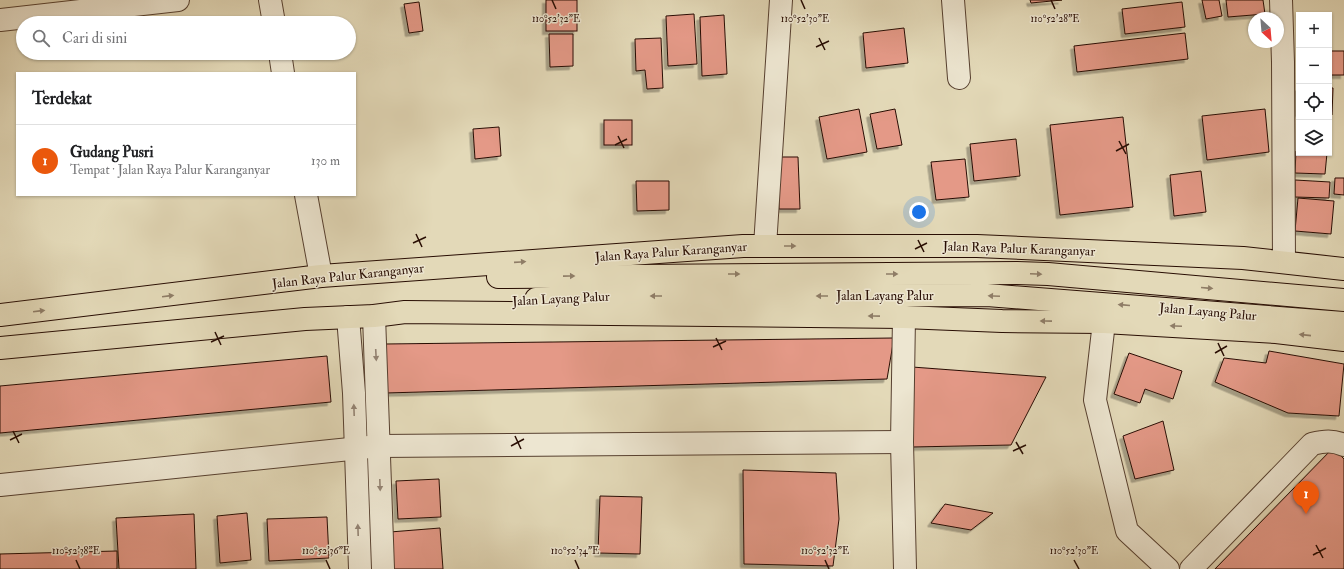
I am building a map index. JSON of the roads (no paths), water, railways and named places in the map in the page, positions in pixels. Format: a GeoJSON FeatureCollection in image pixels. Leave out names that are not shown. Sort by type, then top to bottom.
{"type":"FeatureCollection","features":[{"type":"Feature","properties":{"kind":"main road","name":"Jalan Raya Palur Karanganyar"},"geometry":{"type":"LineString","coordinates":[[0,315],[321,276],[765,246],[977,246],[1243,258],[1284,261],[1344,269]]}},
{"type":"Feature","properties":{"kind":"main road","name":"Jalan Layang Palur"},"geometry":{"type":"LineString","coordinates":[[433,268],[482,277],[695,274],[1048,274],[1344,300]]}},
{"type":"Feature","properties":{"kind":"main road","name":"Jalan Layang Palur"},"geometry":{"type":"LineString","coordinates":[[425,312],[466,304],[581,296],[987,295],[1344,323]]}},
{"type":"Feature","properties":{"kind":"main road"},"geometry":{"type":"LineString","coordinates":[[0,348],[305,319],[374,316],[405,312],[904,317],[1002,321],[1104,322],[1276,332],[1344,340]]}},
{"type":"Feature","properties":{"kind":"street"},"geometry":{"type":"LineString","coordinates":[[24,16],[90,5],[178,0]]}},
{"type":"Feature","properties":{"kind":"street"},"geometry":{"type":"LineString","coordinates":[[270,0],[273,16]]}},
{"type":"Feature","properties":{"kind":"street"},"geometry":{"type":"LineString","coordinates":[[765,246],[781,0]]}},
{"type":"Feature","properties":{"kind":"street"},"geometry":{"type":"LineString","coordinates":[[953,0],[959,78]]}},
{"type":"Feature","properties":{"kind":"street"},"geometry":{"type":"LineString","coordinates":[[1281,0],[1283,62],[1284,261]]}},
{"type":"Feature","properties":{"kind":"street"},"geometry":{"type":"LineString","coordinates":[[0,20],[16,17]]}},
{"type":"Feature","properties":{"kind":"street"},"geometry":{"type":"LineString","coordinates":[[281,60],[283,72]]}},
{"type":"Feature","properties":{"kind":"street"},"geometry":{"type":"LineString","coordinates":[[306,196],[321,276]]}},
{"type":"Feature","properties":{"kind":"street"},"geometry":{"type":"LineString","coordinates":[[374,316],[383,569]]}},
{"type":"Feature","properties":{"kind":"street"},"geometry":{"type":"LineString","coordinates":[[348,317],[354,393],[360,569]]}},
{"type":"Feature","properties":{"kind":"street"},"geometry":{"type":"LineString","coordinates":[[904,317],[902,442],[905,569]]}},
{"type":"Feature","properties":{"kind":"street"},"geometry":{"type":"LineString","coordinates":[[1104,322],[1095,400],[1127,531],[1168,569]]}},
{"type":"Feature","properties":{"kind":"street"},"geometry":{"type":"LineString","coordinates":[[1191,569],[1312,444],[1324,441],[1337,442],[1344,445]]}},
{"type":"Feature","properties":{"kind":"street"},"geometry":{"type":"LineString","coordinates":[[0,485],[379,446],[902,442]]}},
{"type":"Feature","properties":{"kind":"place","name":"Gudang Pusri"},"geometry":{"type":"Point","coordinates":[1306,514]}}]}
